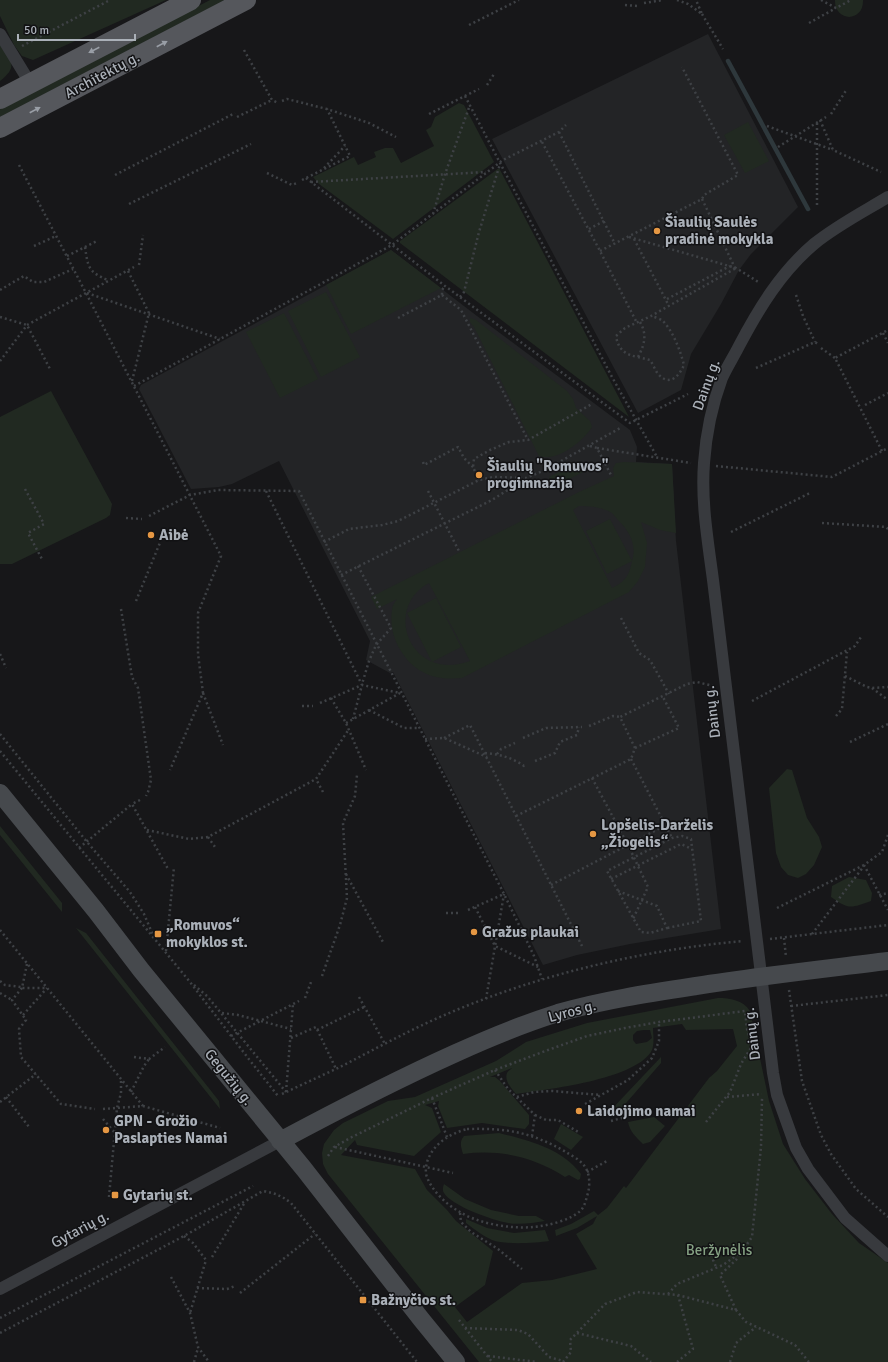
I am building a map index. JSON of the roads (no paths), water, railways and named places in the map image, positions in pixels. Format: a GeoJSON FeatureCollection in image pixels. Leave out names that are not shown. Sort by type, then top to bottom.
{"type":"FeatureCollection","features":[{"type":"Feature","properties":{"kind":"main road","name":"Architektų g."},"geometry":{"type":"LineString","coordinates":[[0,99],[191,0]]}},
{"type":"Feature","properties":{"kind":"main road","name":"Architektų g."},"geometry":{"type":"LineString","coordinates":[[0,128],[246,0]]}},
{"type":"Feature","properties":{"kind":"main road","name":"Gegužių g."},"geometry":{"type":"LineString","coordinates":[[0,793],[456,1362]]}},
{"type":"Feature","properties":{"kind":"main road","name":"Lyros g."},"geometry":{"type":"LineString","coordinates":[[280,1141],[347,1105],[440,1060],[525,1024],[558,1013],[654,992],[761,976],[888,962]]}},
{"type":"Feature","properties":{"kind":"street"},"geometry":{"type":"LineString","coordinates":[[0,34],[30,83]]}},
{"type":"Feature","properties":{"kind":"street","name":"Dainų g."},"geometry":{"type":"LineString","coordinates":[[888,198],[864,211],[815,243],[800,257],[772,290],[756,314],[723,377],[708,430],[704,464],[707,526],[725,689],[777,1096],[796,1148],[808,1169],[845,1218],[888,1256]]}},
{"type":"Feature","properties":{"kind":"street","name":"Gytarių g."},"geometry":{"type":"LineString","coordinates":[[0,1289],[280,1141]]}},
{"type":"Feature","properties":{"kind":"waterway"},"geometry":{"type":"LineString","coordinates":[[728,61],[808,209]]}},
{"type":"Feature","properties":{"kind":"place","name":"Šiaulių Saulės pradinė mokykla"},"geometry":{"type":"Point","coordinates":[657,231]}},
{"type":"Feature","properties":{"kind":"place","name":"Šiaulių \"Romuvos\" progimnazija"},"geometry":{"type":"Point","coordinates":[479,475]}},
{"type":"Feature","properties":{"kind":"place","name":"Aibė"},"geometry":{"type":"Point","coordinates":[151,535]}},
{"type":"Feature","properties":{"kind":"place","name":"Lopšelis-Darželis „Žiogelis“"},"geometry":{"type":"Point","coordinates":[593,834]}},
{"type":"Feature","properties":{"kind":"place","name":"Gražus plaukai"},"geometry":{"type":"Point","coordinates":[474,932]}},
{"type":"Feature","properties":{"kind":"place","name":"„Romuvos“ mokyklos st."},"geometry":{"type":"Point","coordinates":[158,934]}},
{"type":"Feature","properties":{"kind":"place","name":"Laidojimo namai"},"geometry":{"type":"Point","coordinates":[579,1111]}},
{"type":"Feature","properties":{"kind":"place","name":"GPN - Grožio Paslapties Namai"},"geometry":{"type":"Point","coordinates":[106,1130]}},
{"type":"Feature","properties":{"kind":"place","name":"Gytarių st."},"geometry":{"type":"Point","coordinates":[115,1195]}},
{"type":"Feature","properties":{"kind":"place","name":"Bažnyčios st."},"geometry":{"type":"Point","coordinates":[363,1300]}},
{"type":"Feature","properties":{"kind":"park label","name":"Beržynėlis"},"geometry":{"type":"Point","coordinates":[719,1250]}}]}
